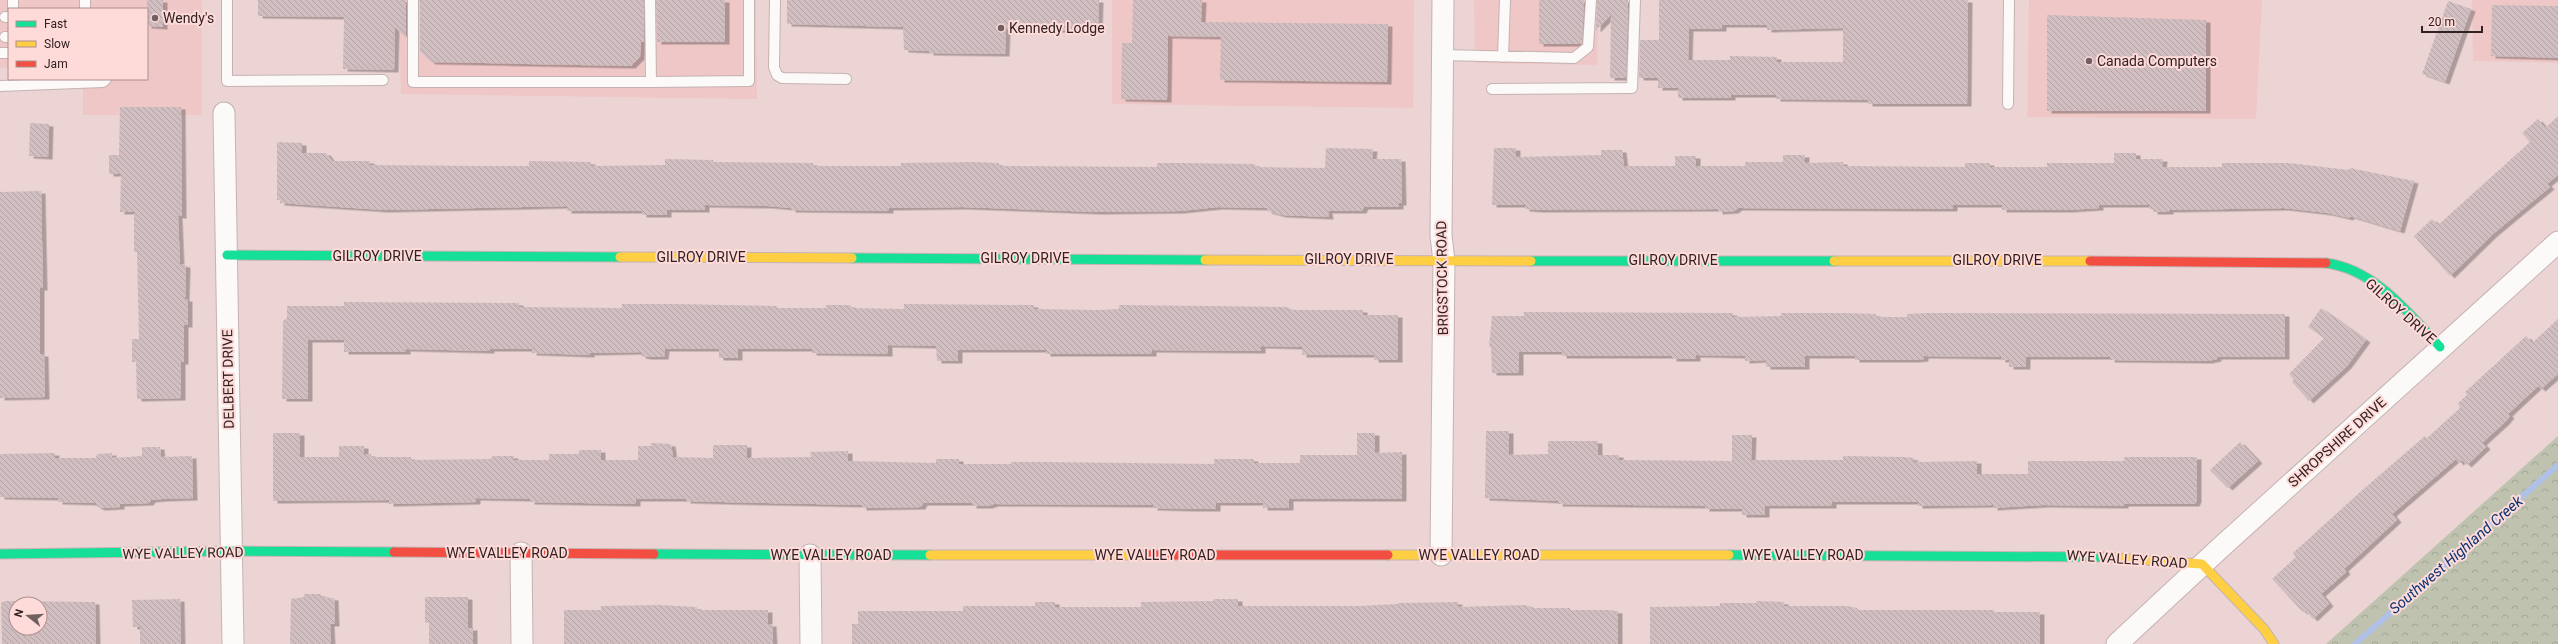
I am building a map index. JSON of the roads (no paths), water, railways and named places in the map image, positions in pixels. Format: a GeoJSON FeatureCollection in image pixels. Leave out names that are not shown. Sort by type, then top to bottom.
{"type":"FeatureCollection","features":[{"type":"Feature","properties":{"kind":"street","name":"BRIGSTOCK ROAD"},"geometry":{"type":"LineString","coordinates":[[1441,556],[1444,260],[1441,236],[1443,0]]}},
{"type":"Feature","properties":{"kind":"street","name":"DELBERT DRIVE"},"geometry":{"type":"LineString","coordinates":[[224,113],[227,255],[229,523],[232,551],[233,644]]}},
{"type":"Feature","properties":{"kind":"street","name":"SHROPSHIRE DRIVE"},"geometry":{"type":"LineString","coordinates":[[2118,644],[2202,564],[2440,347],[2558,242]]}},
{"type":"Feature","properties":{"kind":"street","name":"GILROY DRIVE"},"geometry":{"type":"LineString","coordinates":[[227,255],[2314,262],[2352,269],[2385,292],[2440,347]]}},
{"type":"Feature","properties":{"kind":"street","name":"WYE VALLEY ROAD"},"geometry":{"type":"LineString","coordinates":[[0,554],[232,551],[810,555],[2079,555],[2202,564],[2264,629],[2274,644]]}},
{"type":"Feature","properties":{"kind":"street"},"geometry":{"type":"LineString","coordinates":[[521,553],[522,644]]}},
{"type":"Feature","properties":{"kind":"street"},"geometry":{"type":"LineString","coordinates":[[810,555],[811,644]]}},
{"type":"Feature","properties":{"kind":"lane"},"geometry":{"type":"LineString","coordinates":[[227,0],[227,81],[383,80]]}},
{"type":"Feature","properties":{"kind":"lane"},"geometry":{"type":"LineString","coordinates":[[413,0],[413,82],[749,81],[749,0]]}},
{"type":"Feature","properties":{"kind":"lane"},"geometry":{"type":"LineString","coordinates":[[650,0],[651,82]]}},
{"type":"Feature","properties":{"kind":"lane"},"geometry":{"type":"LineString","coordinates":[[775,0],[774,67],[777,75],[782,78],[846,79]]}},
{"type":"Feature","properties":{"kind":"lane"},"geometry":{"type":"LineString","coordinates":[[1503,57],[1505,0]]}},
{"type":"Feature","properties":{"kind":"lane"},"geometry":{"type":"LineString","coordinates":[[1442,55],[1574,58],[1588,47],[1591,0]]}},
{"type":"Feature","properties":{"kind":"lane"},"geometry":{"type":"LineString","coordinates":[[1492,89],[1632,88],[1635,0]]}},
{"type":"Feature","properties":{"kind":"lane"},"geometry":{"type":"LineString","coordinates":[[2008,104],[2009,0]]}},
{"type":"Feature","properties":{"kind":"lane"},"geometry":{"type":"LineString","coordinates":[[0,86],[103,82],[105,80]]}},
{"type":"Feature","properties":{"kind":"waterway","name":"Southwest Highland Creek"},"geometry":{"type":"LineString","coordinates":[[2355,644],[2558,465]]}},
{"type":"Feature","properties":{"kind":"place","name":"Wendy's"},"geometry":{"type":"Point","coordinates":[155,18]}},
{"type":"Feature","properties":{"kind":"place","name":"Kennedy Lodge"},"geometry":{"type":"Point","coordinates":[1001,28]}},
{"type":"Feature","properties":{"kind":"place","name":"Canada Computers"},"geometry":{"type":"Point","coordinates":[2089,61]}}]}
